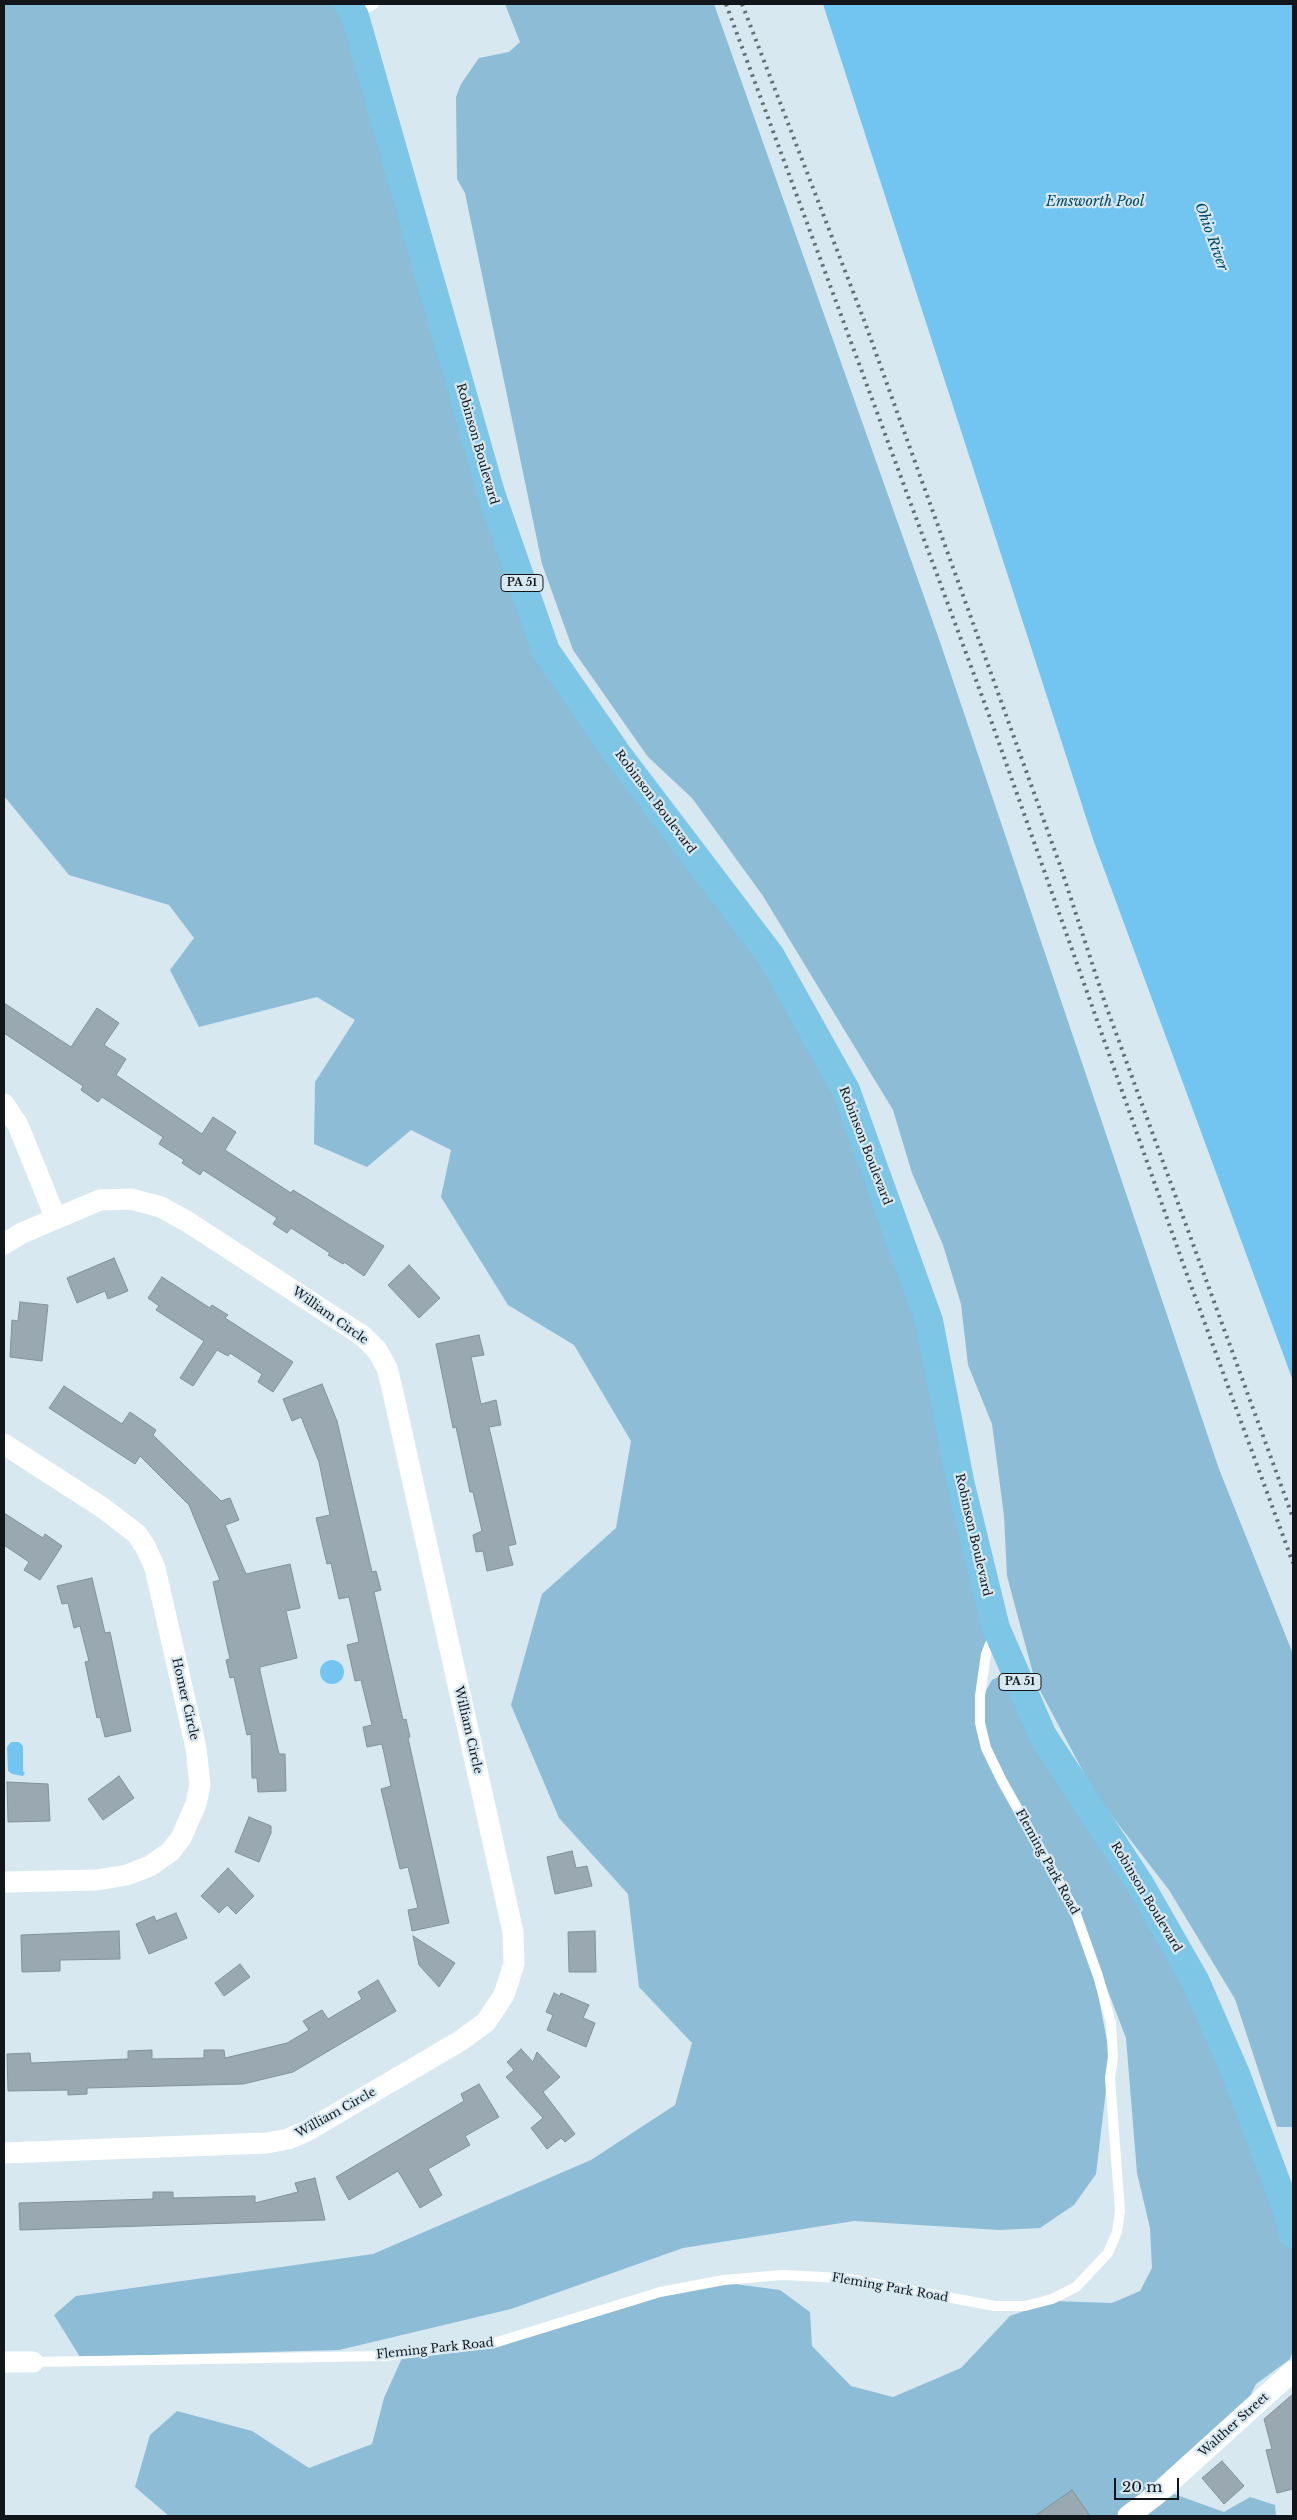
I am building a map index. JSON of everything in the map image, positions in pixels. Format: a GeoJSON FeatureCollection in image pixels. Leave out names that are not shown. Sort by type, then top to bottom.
{"type":"FeatureCollection","features":[{"type":"Feature","properties":{"kind":"main road","name":"Robinson Boulevard"},"geometry":{"type":"LineString","coordinates":[[359,7],[491,493],[546,651],[619,756],[771,956],[846,1090],[929,1321],[960,1481],[996,1628],[1043,1736],[1140,1884],[1196,1982],[1236,2074],[1288,2213],[1293,2234]]}},
{"type":"Feature","properties":{"kind":"street"},"geometry":{"type":"LineString","coordinates":[[4,1104],[18,1124],[56,1219]]}},
{"type":"Feature","properties":{"kind":"street","name":"William Circle"},"geometry":{"type":"LineString","coordinates":[[4,1244],[22,1233],[100,1200],[131,1199],[161,1207],[188,1222],[354,1331],[377,1350],[389,1374],[513,1932],[514,1964],[504,1995],[486,2022],[466,2036],[307,2131],[288,2139],[267,2143],[4,2153]]}},
{"type":"Feature","properties":{"kind":"street","name":"Homer Circle"},"geometry":{"type":"LineString","coordinates":[[4,1444],[111,1513],[137,1534],[146,1548],[155,1568],[196,1748],[200,1786],[193,1813],[181,1838],[170,1852],[150,1866],[127,1875],[97,1880],[4,1882]]}},
{"type":"Feature","properties":{"kind":"street","name":"Fleming Park Road"},"geometry":{"type":"LineString","coordinates":[[4,2362],[33,2362]]}},
{"type":"Feature","properties":{"kind":"street","name":"Walther Street"},"geometry":{"type":"LineString","coordinates":[[1128,2516],[1156,2495],[1293,2371]]}},
{"type":"Feature","properties":{"kind":"lane","name":"Fleming Park Road"},"geometry":{"type":"LineString","coordinates":[[33,2362],[384,2356],[485,2344],[660,2292],[724,2280],[772,2276],[844,2278],[994,2306],[1025,2306],[1043,2302],[1076,2287],[1108,2252],[1117,2232],[1120,2211],[1110,2078],[1114,2057],[1110,2023],[1098,1976],[1074,1909],[1002,1781],[986,1748],[980,1723],[980,1696],[986,1654],[996,1628]]}},
{"type":"Feature","properties":{"kind":"shaded area"},"geometry":{"type":"Polygon","coordinates":[[[4,4],[340,4],[535,651],[766,960],[841,1093],[923,1322],[993,1629],[978,1723],[1072,1911],[1095,1979],[1110,2056],[1096,2174],[1074,2205],[1040,2228],[999,2230],[854,2221],[683,2248],[511,2309],[339,2350],[80,2357],[54,2315],[76,2296],[373,2254],[591,2160],[675,2105],[692,2043],[639,1987],[628,1894],[559,1818],[511,1705],[542,1594],[616,1528],[631,1441],[574,1345],[508,1305],[441,1197],[451,1150],[411,1130],[367,1167],[314,1144],[315,1082],[355,1020],[317,997],[199,1027],[170,970],[194,938],[169,905],[69,875],[4,796],[4,4]]]}},
{"type":"Feature","properties":{"kind":"shaded area"},"geometry":{"type":"Polygon","coordinates":[[[505,4],[714,4],[939,639],[1219,1469],[1293,1654],[1293,2127],[1277,2127],[1235,1999],[1169,1890],[1095,1794],[1035,1681],[1007,1576],[1004,1516],[992,1424],[968,1365],[961,1304],[943,1245],[912,1173],[893,1110],[763,896],[692,798],[648,757],[573,650],[542,564],[465,193],[457,179],[456,97],[461,84],[479,58],[509,52],[520,42],[505,4]]]}},
{"type":"Feature","properties":{"kind":"shaded area"},"geometry":{"type":"Polygon","coordinates":[[[1002,1675],[1194,1982],[1283,2215],[1293,2252],[1293,2351],[1290,2359],[1256,2384],[1243,2411],[1122,2516],[169,2516],[135,2487],[150,2435],[177,2411],[252,2431],[309,2468],[372,2444],[384,2398],[403,2356],[495,2347],[663,2296],[727,2283],[780,2290],[810,2312],[812,2346],[851,2386],[893,2397],[961,2368],[1010,2316],[1053,2301],[1112,2303],[1140,2291],[1152,2268],[1150,2228],[1137,2173],[1126,2038],[1077,1910],[988,1747],[982,1723],[983,1696],[992,1680],[1002,1675]]]}},
{"type":"Feature","properties":{"kind":"shaded area"},"geometry":{"type":"Polygon","coordinates":[[[1174,2494],[1224,2512],[1250,2497],[1275,2505],[1276,2516],[1146,2516],[1174,2494]]]}},
{"type":"Feature","properties":{"kind":"water","name":"Emsworth Pool"},"geometry":{"type":"Polygon","coordinates":[[[823,4],[1293,4],[1293,1381],[1094,842],[823,4]]]}},
{"type":"Feature","properties":{"kind":"water"},"geometry":{"type":"Polygon","coordinates":[[[332,1660],[341,1663],[344,1672],[341,1681],[332,1684],[323,1681],[320,1672],[323,1663],[332,1660]]]}},
{"type":"Feature","properties":{"kind":"water"},"geometry":{"type":"Polygon","coordinates":[[[11,1742],[19,1742],[23,1746],[23,1771],[25,1773],[23,1776],[12,1774],[8,1771],[7,1747],[11,1742]]]}},
{"type":"Feature","properties":{"kind":"building"},"geometry":{"type":"Polygon","coordinates":[[[4,1003],[71,1047],[97,1008],[119,1023],[104,1045],[126,1059],[116,1075],[202,1134],[213,1117],[236,1132],[225,1150],[291,1193],[293,1190],[384,1246],[364,1276],[344,1262],[343,1264],[328,1255],[330,1253],[291,1228],[287,1233],[273,1224],[277,1218],[203,1170],[200,1175],[182,1163],[184,1160],[159,1144],[163,1137],[102,1097],[98,1102],[81,1090],[83,1086],[4,1033],[4,1003]]]}},
{"type":"Feature","properties":{"kind":"building"},"geometry":{"type":"Polygon","coordinates":[[[114,1258],[128,1291],[108,1299],[105,1291],[77,1303],[67,1278],[114,1258]]]}},
{"type":"Feature","properties":{"kind":"building"},"geometry":{"type":"Polygon","coordinates":[[[409,1265],[440,1298],[419,1318],[388,1285],[409,1265]]]}},
{"type":"Feature","properties":{"kind":"building"},"geometry":{"type":"Polygon","coordinates":[[[162,1277],[210,1308],[212,1305],[228,1315],[225,1318],[293,1362],[273,1392],[258,1382],[262,1374],[230,1353],[228,1356],[217,1350],[193,1386],[180,1378],[204,1341],[156,1310],[159,1306],[148,1298],[162,1277]]]}},
{"type":"Feature","properties":{"kind":"building"},"geometry":{"type":"Polygon","coordinates":[[[20,1302],[48,1305],[42,1361],[10,1357],[12,1320],[18,1321],[20,1302]]]}},
{"type":"Feature","properties":{"kind":"building"},"geometry":{"type":"Polygon","coordinates":[[[479,1335],[484,1355],[471,1357],[481,1404],[496,1400],[501,1425],[489,1427],[516,1544],[508,1546],[513,1565],[487,1571],[483,1551],[476,1552],[473,1535],[482,1531],[473,1492],[470,1492],[456,1427],[453,1428],[436,1344],[479,1335]]]}},
{"type":"Feature","properties":{"kind":"building"},"geometry":{"type":"Polygon","coordinates":[[[322,1384],[337,1421],[372,1572],[376,1571],[381,1590],[374,1592],[403,1720],[406,1719],[410,1737],[408,1738],[449,1923],[412,1931],[408,1910],[418,1908],[408,1867],[400,1869],[381,1789],[391,1786],[382,1744],[367,1747],[363,1727],[372,1725],[361,1680],[355,1681],[347,1645],[359,1642],[349,1597],[339,1599],[331,1563],[327,1564],[316,1518],[330,1515],[319,1462],[301,1417],[292,1421],[283,1399],[322,1384]]]}},
{"type":"Feature","properties":{"kind":"building"},"geometry":{"type":"Polygon","coordinates":[[[64,1386],[122,1424],[130,1412],[156,1430],[153,1435],[221,1501],[230,1498],[239,1520],[225,1525],[246,1574],[290,1564],[300,1608],[286,1611],[297,1658],[260,1667],[279,1754],[285,1754],[286,1791],[258,1792],[257,1778],[252,1778],[251,1734],[247,1735],[234,1677],[230,1678],[226,1660],[230,1659],[213,1582],[220,1580],[189,1505],[140,1456],[135,1464],[49,1408],[64,1386]]]}},
{"type":"Feature","properties":{"kind":"building"},"geometry":{"type":"Polygon","coordinates":[[[4,1513],[43,1538],[45,1534],[62,1546],[40,1580],[24,1570],[29,1562],[4,1545],[4,1513]]]}},
{"type":"Feature","properties":{"kind":"building"},"geometry":{"type":"Polygon","coordinates":[[[92,1578],[105,1633],[110,1632],[131,1731],[105,1737],[100,1717],[97,1718],[85,1662],[89,1661],[80,1626],[74,1628],[68,1603],[62,1604],[57,1586],[92,1578]]]}},
{"type":"Feature","properties":{"kind":"building"},"geometry":{"type":"Polygon","coordinates":[[[119,1776],[134,1798],[103,1820],[88,1799],[119,1776]]]}},
{"type":"Feature","properties":{"kind":"building"},"geometry":{"type":"Polygon","coordinates":[[[7,1782],[48,1784],[50,1821],[8,1822],[7,1782]]]}},
{"type":"Feature","properties":{"kind":"building"},"geometry":{"type":"Polygon","coordinates":[[[249,1817],[271,1826],[271,1833],[259,1862],[235,1852],[249,1817]]]}},
{"type":"Feature","properties":{"kind":"building"},"geometry":{"type":"Polygon","coordinates":[[[572,1851],[576,1868],[587,1866],[592,1886],[555,1894],[547,1857],[572,1851]]]}},
{"type":"Feature","properties":{"kind":"building"},"geometry":{"type":"Polygon","coordinates":[[[228,1868],[254,1896],[236,1914],[227,1905],[219,1913],[201,1896],[228,1868]]]}},
{"type":"Feature","properties":{"kind":"building"},"geometry":{"type":"Polygon","coordinates":[[[176,1913],[187,1938],[149,1954],[136,1924],[154,1916],[156,1921],[176,1913]]]}},
{"type":"Feature","properties":{"kind":"building"},"geometry":{"type":"Polygon","coordinates":[[[119,1931],[120,1959],[60,1960],[60,1971],[22,1972],[21,1935],[119,1931]]]}},
{"type":"Feature","properties":{"kind":"building"},"geometry":{"type":"Polygon","coordinates":[[[595,1931],[596,1972],[569,1972],[568,1932],[595,1931]]]}},
{"type":"Feature","properties":{"kind":"building"},"geometry":{"type":"Polygon","coordinates":[[[413,1936],[455,1963],[439,1987],[419,1965],[413,1936]]]}},
{"type":"Feature","properties":{"kind":"building"},"geometry":{"type":"Polygon","coordinates":[[[240,1964],[250,1977],[224,1996],[215,1983],[240,1964]]]}},
{"type":"Feature","properties":{"kind":"building"},"geometry":{"type":"Polygon","coordinates":[[[378,1980],[396,2011],[293,2072],[243,2084],[87,2088],[87,2094],[68,2095],[68,2090],[8,2091],[7,2054],[30,2053],[31,2063],[128,2059],[128,2051],[152,2050],[152,2059],[204,2058],[204,2050],[224,2050],[225,2058],[287,2043],[309,2030],[303,2021],[322,2010],[328,2019],[362,1999],[358,1992],[378,1980]]]}},
{"type":"Feature","properties":{"kind":"building"},"geometry":{"type":"Polygon","coordinates":[[[554,1993],[560,1996],[561,1993],[589,2005],[583,2018],[595,2023],[586,2047],[547,2030],[553,2015],[546,2012],[554,1993]]]}},
{"type":"Feature","properties":{"kind":"building"},"geometry":{"type":"Polygon","coordinates":[[[521,2049],[533,2062],[537,2052],[560,2077],[543,2092],[575,2134],[565,2142],[561,2138],[547,2149],[531,2128],[543,2118],[506,2077],[514,2070],[507,2062],[521,2049]]]}},
{"type":"Feature","properties":{"kind":"building"},"geometry":{"type":"Polygon","coordinates":[[[479,2084],[499,2117],[465,2136],[470,2145],[428,2169],[442,2195],[420,2208],[398,2171],[349,2200],[336,2177],[464,2101],[461,2094],[479,2084]]]}},
{"type":"Feature","properties":{"kind":"building"},"geometry":{"type":"Polygon","coordinates":[[[315,2178],[325,2220],[20,2230],[19,2203],[153,2199],[153,2192],[173,2192],[173,2198],[255,2196],[255,2203],[298,2192],[295,2183],[315,2178]]]}},
{"type":"Feature","properties":{"kind":"building"},"geometry":{"type":"Polygon","coordinates":[[[1293,2394],[1293,2489],[1277,2493],[1266,2450],[1272,2449],[1264,2419],[1293,2394]]]}},
{"type":"Feature","properties":{"kind":"building"},"geometry":{"type":"Polygon","coordinates":[[[1222,2461],[1244,2486],[1224,2504],[1202,2478],[1222,2461]]]}},
{"type":"Feature","properties":{"kind":"building"},"geometry":{"type":"Polygon","coordinates":[[[1072,2490],[1090,2516],[1035,2516],[1072,2490]]]}},
{"type":"Feature","properties":{"kind":"railway"},"geometry":{"type":"LineString","coordinates":[[726,4],[993,726],[1186,1272],[1293,1563]]}},
{"type":"Feature","properties":{"kind":"railway"},"geometry":{"type":"LineString","coordinates":[[742,4],[864,320],[1061,868],[1105,1003],[1293,1518]]}},
{"type":"Feature","properties":{"kind":"water label","name":"Ohio River"},"geometry":{"type":"Point","coordinates":[1211,237]}}]}
